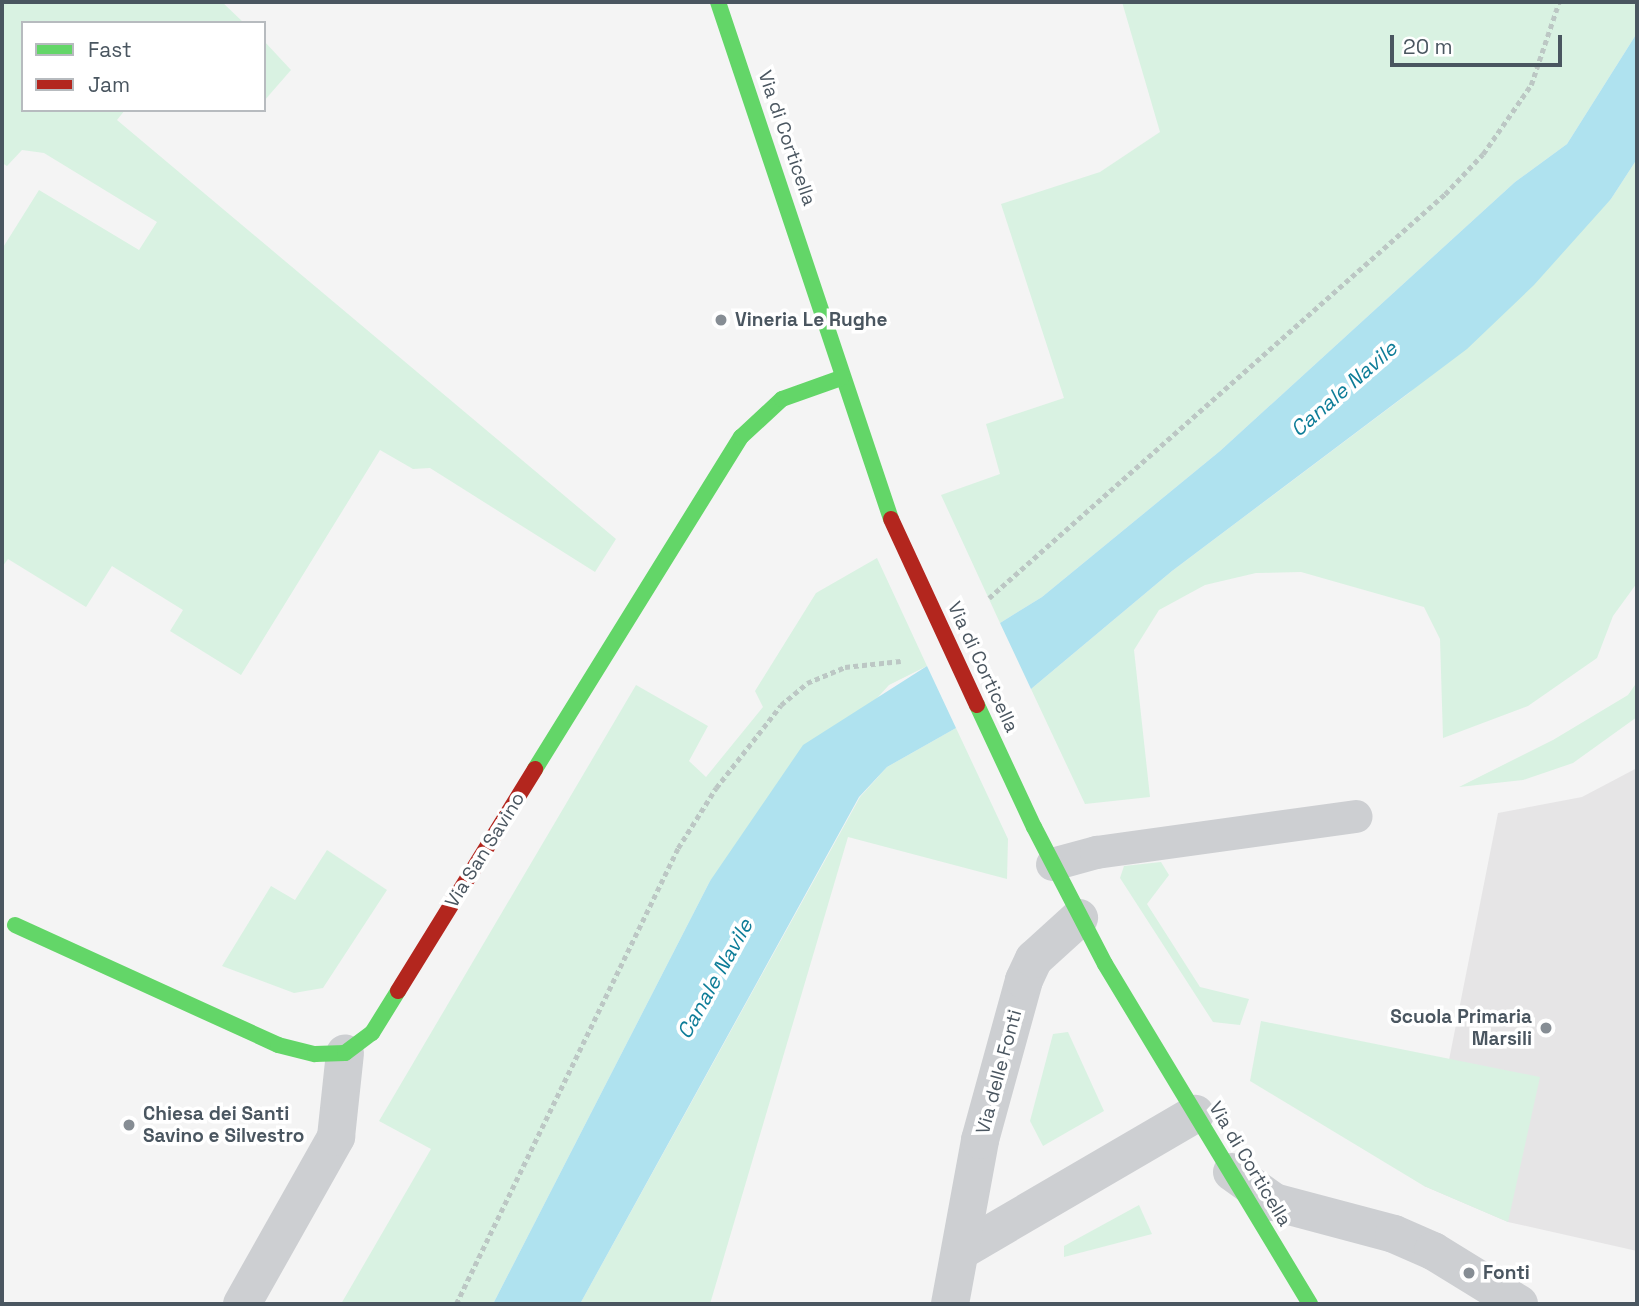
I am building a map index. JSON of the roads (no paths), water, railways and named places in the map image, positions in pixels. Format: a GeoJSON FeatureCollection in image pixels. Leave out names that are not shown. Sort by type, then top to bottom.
{"type":"FeatureCollection","features":[{"type":"Feature","properties":{"kind":"street","name":"Via di Corticella"},"geometry":{"type":"LineString","coordinates":[[719,2],[841,378],[891,519],[1079,918],[1310,1304]]}},
{"type":"Feature","properties":{"kind":"street","name":"Via San Savino"},"geometry":{"type":"LineString","coordinates":[[345,1053],[372,1033],[741,437],[782,399],[841,378]]}},
{"type":"Feature","properties":{"kind":"street","name":"Via delle Fonti"},"geometry":{"type":"LineString","coordinates":[[950,1304],[964,1249],[980,1140],[1024,980],[1034,959],[1079,918]]}},
{"type":"Feature","properties":{"kind":"street"},"geometry":{"type":"LineString","coordinates":[[6,930],[278,1045],[315,1055],[345,1053],[337,1137],[242,1304]]}},
{"type":"Feature","properties":{"kind":"street"},"geometry":{"type":"LineString","coordinates":[[964,1249],[1195,1114]]}},
{"type":"Feature","properties":{"kind":"street"},"geometry":{"type":"LineString","coordinates":[[1232,1172],[1274,1202],[1394,1234],[1433,1251],[1519,1304]]}},
{"type":"Feature","properties":{"kind":"lane"},"geometry":{"type":"LineString","coordinates":[[1052,864],[1096,852],[1356,816]]}},
{"type":"Feature","properties":{"kind":"water","name":"Canale Navile"},"geometry":{"type":"Polygon","coordinates":[[[1637,33],[1637,159],[1611,199],[1534,285],[1467,349],[1172,571],[1031,689],[1000,623],[1042,597],[1220,451],[1515,182],[1567,144],[1637,33]]]}},
{"type":"Feature","properties":{"kind":"water","name":"Canale Navile"},"geometry":{"type":"Polygon","coordinates":[[[927,666],[956,728],[887,767],[859,797],[580,1304],[493,1304],[710,881],[803,745],[927,666]]]}},
{"type":"Feature","properties":{"kind":"place","name":"Vineria Le Rughe"},"geometry":{"type":"Point","coordinates":[721,320]}},
{"type":"Feature","properties":{"kind":"place","name":"Scuola Primaria Marsili"},"geometry":{"type":"Point","coordinates":[1546,1028]}},
{"type":"Feature","properties":{"kind":"place","name":"Chiesa dei Santi Savino e Silvestro"},"geometry":{"type":"Point","coordinates":[129,1125]}},
{"type":"Feature","properties":{"kind":"place","name":"Fonti"},"geometry":{"type":"Point","coordinates":[1469,1273]}}]}
